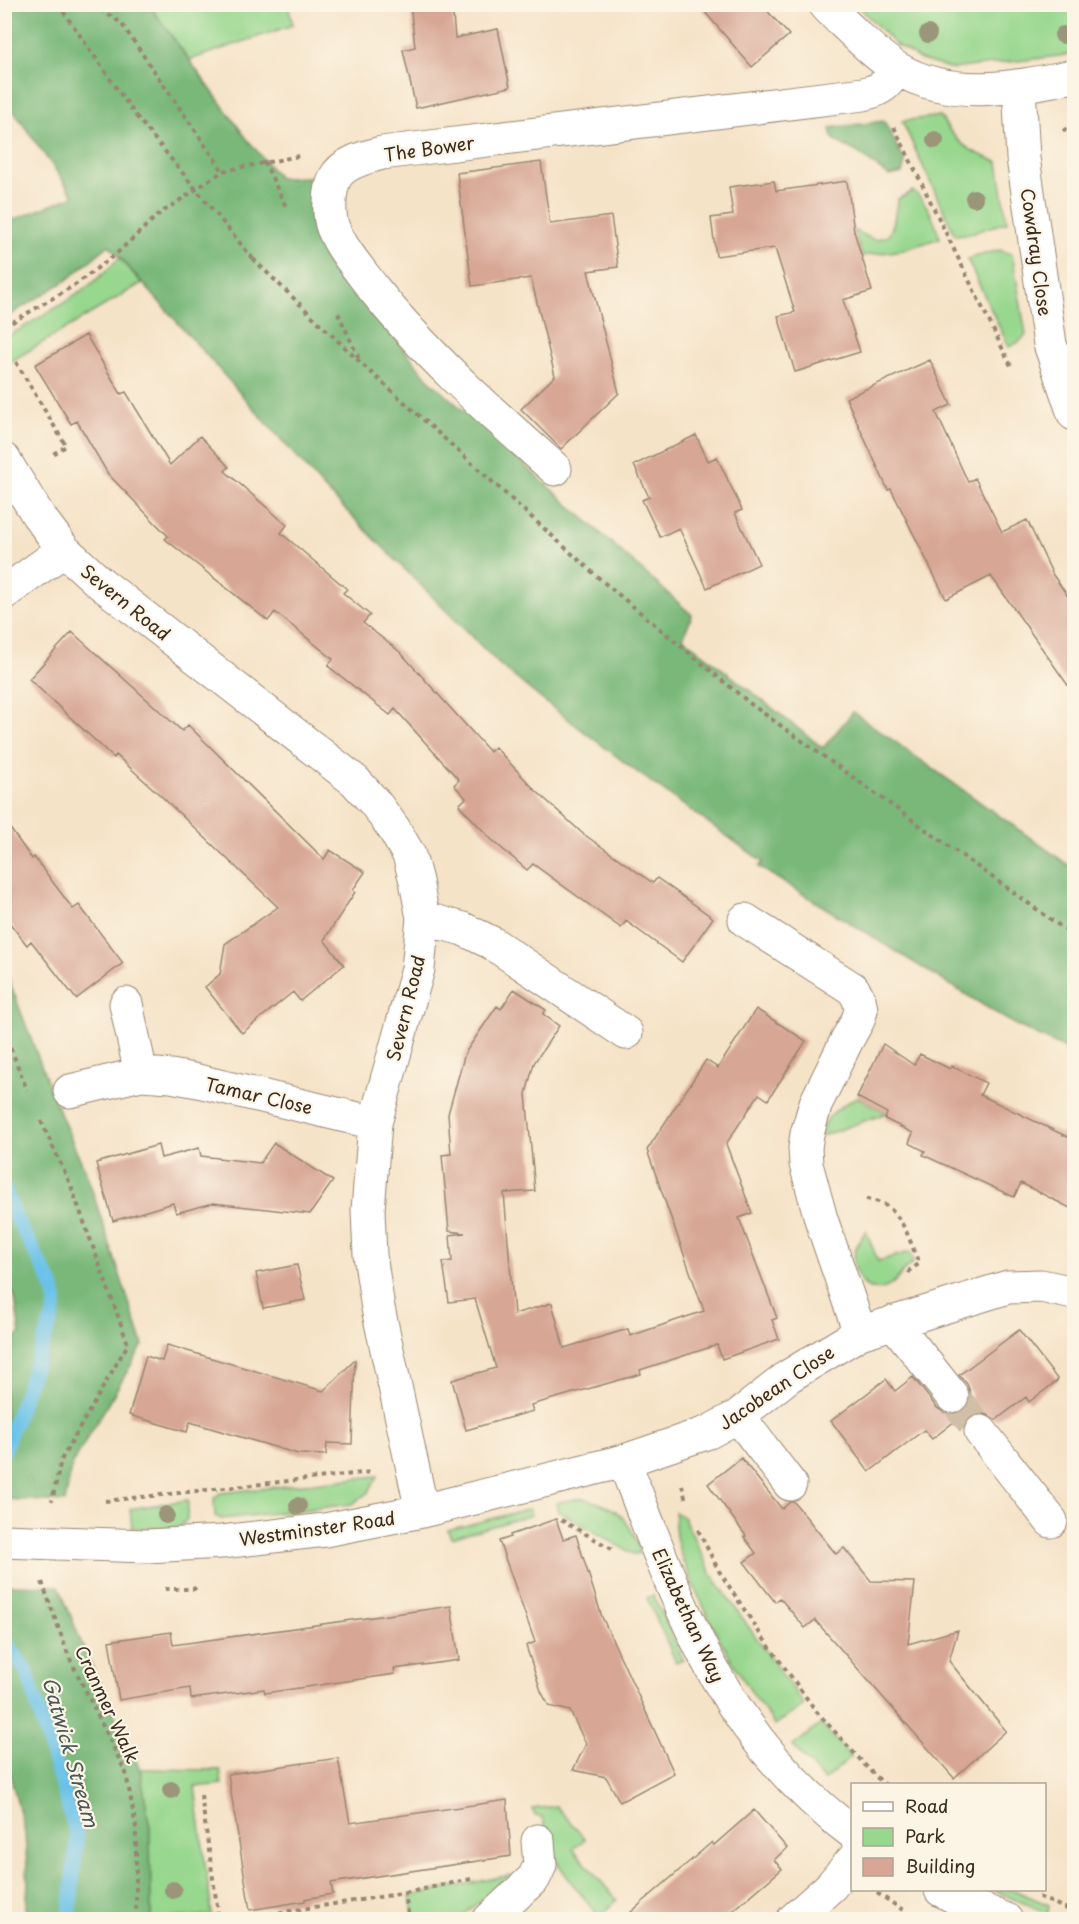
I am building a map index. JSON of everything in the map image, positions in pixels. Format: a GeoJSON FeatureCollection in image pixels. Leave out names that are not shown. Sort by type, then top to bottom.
{"type":"FeatureCollection","features":[{"type":"Feature","properties":{"kind":"street"},"geometry":{"type":"LineString","coordinates":[[825,4],[870,47],[888,80],[927,81],[961,88],[1019,87],[1074,76]]}},
{"type":"Feature","properties":{"kind":"street","name":"The Bower"},"geometry":{"type":"LineString","coordinates":[[555,469],[443,367],[387,306],[349,258],[332,226],[330,198],[336,176],[353,162],[382,153],[862,94],[888,80]]}},
{"type":"Feature","properties":{"kind":"street","name":"Cowdray Close"},"geometry":{"type":"LineString","coordinates":[[1019,87],[1023,158],[1050,344],[1074,414]]}},
{"type":"Feature","properties":{"kind":"street","name":"Severn Road"},"geometry":{"type":"LineString","coordinates":[[4,460],[38,515],[64,550],[98,581],[355,781],[394,829],[409,855],[423,918],[418,969],[375,1123],[368,1210],[370,1255],[378,1308],[422,1511]]}},
{"type":"Feature","properties":{"kind":"street","name":"Severn Road"},"geometry":{"type":"LineString","coordinates":[[4,593],[64,550]]}},
{"type":"Feature","properties":{"kind":"street"},"geometry":{"type":"LineString","coordinates":[[423,918],[463,929],[492,943],[626,1033]]}},
{"type":"Feature","properties":{"kind":"street"},"geometry":{"type":"LineString","coordinates":[[745,920],[853,989],[859,999],[861,1010],[858,1020],[820,1094],[807,1134],[806,1164],[822,1224],[860,1334]]}},
{"type":"Feature","properties":{"kind":"street"},"geometry":{"type":"LineString","coordinates":[[126,1004],[141,1074]]}},
{"type":"Feature","properties":{"kind":"street","name":"Tamar Close"},"geometry":{"type":"LineString","coordinates":[[70,1091],[141,1074],[171,1076],[375,1123]]}},
{"type":"Feature","properties":{"kind":"street","name":"Jacobean Close"},"geometry":{"type":"LineString","coordinates":[[624,1461],[709,1432],[738,1416],[789,1376],[860,1334],[1008,1287],[1041,1286],[1074,1293]]}},
{"type":"Feature","properties":{"kind":"street"},"geometry":{"type":"LineString","coordinates":[[896,1321],[952,1396]]}},
{"type":"Feature","properties":{"kind":"street"},"geometry":{"type":"LineString","coordinates":[[738,1416],[790,1484]]}},
{"type":"Feature","properties":{"kind":"street"},"geometry":{"type":"LineString","coordinates":[[981,1432],[1051,1521]]}},
{"type":"Feature","properties":{"kind":"street","name":"Westminster Road"},"geometry":{"type":"LineString","coordinates":[[4,1541],[147,1546],[222,1542],[325,1530],[422,1511],[624,1461]]}},
{"type":"Feature","properties":{"kind":"street","name":"Elizabethan Way"},"geometry":{"type":"LineString","coordinates":[[624,1461],[673,1591],[700,1649],[729,1700],[775,1761],[834,1818],[851,1831]]}},
{"type":"Feature","properties":{"kind":"street"},"geometry":{"type":"LineString","coordinates":[[489,1920],[534,1878],[540,1866],[538,1841]]}},
{"type":"Feature","properties":{"kind":"street"},"geometry":{"type":"LineString","coordinates":[[793,1920],[830,1887],[851,1862]]}},
{"type":"Feature","properties":{"kind":"street"},"geometry":{"type":"LineString","coordinates":[[943,1891],[1006,1920]]}},
{"type":"Feature","properties":{"kind":"path"},"geometry":{"type":"LineString","coordinates":[[58,4],[136,116],[253,259],[363,365],[601,580],[752,705],[1074,936]]}},
{"type":"Feature","properties":{"kind":"path"},"geometry":{"type":"LineString","coordinates":[[93,4],[121,23],[223,171]]}},
{"type":"Feature","properties":{"kind":"path"},"geometry":{"type":"LineString","coordinates":[[888,80],[1013,370]]}},
{"type":"Feature","properties":{"kind":"path"},"geometry":{"type":"LineString","coordinates":[[4,327],[75,285],[116,254],[158,215],[223,171],[264,161]]}},
{"type":"Feature","properties":{"kind":"path"},"geometry":{"type":"LineString","coordinates":[[16,362],[66,446],[46,459]]}},
{"type":"Feature","properties":{"kind":"path"},"geometry":{"type":"LineString","coordinates":[[4,1031],[28,1092]]}},
{"type":"Feature","properties":{"kind":"path"},"geometry":{"type":"LineString","coordinates":[[38,1113],[70,1186],[128,1344],[61,1460],[51,1507]]}},
{"type":"Feature","properties":{"kind":"path"},"geometry":{"type":"LineString","coordinates":[[866,1198],[884,1204],[896,1214],[908,1235],[919,1264],[910,1270],[892,1299],[896,1321]]}},
{"type":"Feature","properties":{"kind":"path"},"geometry":{"type":"LineString","coordinates":[[670,1445],[688,1506]]}},
{"type":"Feature","properties":{"kind":"path"},"geometry":{"type":"LineString","coordinates":[[98,1502],[412,1468]]}},
{"type":"Feature","properties":{"kind":"path"},"geometry":{"type":"LineString","coordinates":[[554,1516],[616,1551]]}},
{"type":"Feature","properties":{"kind":"path"},"geometry":{"type":"LineString","coordinates":[[695,1525],[719,1571],[761,1635],[809,1701],[883,1783]]}},
{"type":"Feature","properties":{"kind":"path","name":"Cranmer Walk"},"geometry":{"type":"LineString","coordinates":[[40,1576],[69,1657],[126,1773],[136,1827],[136,1920]]}},
{"type":"Feature","properties":{"kind":"path"},"geometry":{"type":"LineString","coordinates":[[159,1589],[194,1589],[203,1579]]}},
{"type":"Feature","properties":{"kind":"path"},"geometry":{"type":"LineString","coordinates":[[201,1795],[219,1920]]}},
{"type":"Feature","properties":{"kind":"path"},"geometry":{"type":"LineString","coordinates":[[873,1891],[913,1916]]}},
{"type":"Feature","properties":{"kind":"path"},"geometry":{"type":"LineString","coordinates":[[270,1914],[405,1893],[409,1920]]}},
{"type":"Feature","properties":{"kind":"path"},"geometry":{"type":"LineString","coordinates":[[1033,1894],[1074,1912]]}},
{"type":"Feature","properties":{"kind":"path"},"geometry":{"type":"LineString","coordinates":[[226,1920],[251,1916]]}},
{"type":"Feature","properties":{"kind":"green space"},"geometry":{"type":"Polygon","coordinates":[[[5,5],[149,5],[247,139],[279,178],[309,177],[311,203],[318,233],[339,267],[427,378],[692,615],[683,638],[823,748],[853,712],[1074,869],[1074,1053],[1014,1024],[759,867],[763,862],[637,772],[500,665],[324,488],[109,245],[67,280],[5,318],[5,223],[74,196],[5,99],[5,5]]]}},
{"type":"Feature","properties":{"kind":"green space"},"geometry":{"type":"Polygon","coordinates":[[[149,5],[288,5],[293,25],[189,60],[149,5]]]}},
{"type":"Feature","properties":{"kind":"green space"},"geometry":{"type":"Polygon","coordinates":[[[857,5],[960,8],[1074,5],[1074,54],[952,69],[921,60],[895,44],[857,5]]]}},
{"type":"Feature","properties":{"kind":"green space"},"geometry":{"type":"Polygon","coordinates":[[[940,116],[964,145],[998,162],[1007,222],[968,234],[955,235],[902,121],[940,116]]]}},
{"type":"Feature","properties":{"kind":"green space"},"geometry":{"type":"Polygon","coordinates":[[[884,121],[905,162],[902,173],[889,176],[857,152],[839,143],[832,137],[830,128],[884,121]]]}},
{"type":"Feature","properties":{"kind":"green space"},"geometry":{"type":"Polygon","coordinates":[[[913,191],[927,206],[940,238],[903,250],[862,256],[854,230],[874,240],[888,236],[894,223],[898,199],[913,191]]]}},
{"type":"Feature","properties":{"kind":"green space"},"geometry":{"type":"Polygon","coordinates":[[[999,250],[1012,254],[1026,335],[1009,347],[967,259],[999,250]]]}},
{"type":"Feature","properties":{"kind":"green space"},"geometry":{"type":"Polygon","coordinates":[[[119,258],[142,283],[5,365],[5,338],[80,292],[107,271],[119,258]]]}},
{"type":"Feature","properties":{"kind":"green space"},"geometry":{"type":"Polygon","coordinates":[[[5,970],[56,1104],[87,1175],[143,1345],[72,1464],[65,1502],[5,1499],[5,1348],[20,1334],[15,1298],[4,1273],[5,970]]]}},
{"type":"Feature","properties":{"kind":"green space"},"geometry":{"type":"Polygon","coordinates":[[[857,1097],[887,1113],[816,1138],[832,1114],[857,1097]]]}},
{"type":"Feature","properties":{"kind":"green space"},"geometry":{"type":"Polygon","coordinates":[[[866,1231],[878,1261],[910,1252],[914,1262],[890,1286],[885,1288],[870,1288],[860,1280],[857,1273],[855,1252],[866,1231]]]}},
{"type":"Feature","properties":{"kind":"green space"},"geometry":{"type":"Polygon","coordinates":[[[378,1476],[368,1493],[352,1504],[222,1519],[215,1516],[214,1499],[220,1493],[378,1476]]]}},
{"type":"Feature","properties":{"kind":"green space"},"geometry":{"type":"Polygon","coordinates":[[[580,1498],[604,1505],[620,1515],[631,1530],[641,1553],[633,1554],[558,1511],[556,1503],[580,1498]]]}},
{"type":"Feature","properties":{"kind":"green space"},"geometry":{"type":"Polygon","coordinates":[[[188,1500],[187,1519],[180,1527],[132,1528],[130,1509],[188,1500]]]}},
{"type":"Feature","properties":{"kind":"green space"},"geometry":{"type":"Polygon","coordinates":[[[529,1509],[531,1515],[451,1538],[448,1530],[529,1509]]]}},
{"type":"Feature","properties":{"kind":"green space"},"geometry":{"type":"Polygon","coordinates":[[[675,1512],[684,1518],[712,1575],[804,1705],[775,1725],[734,1664],[695,1589],[678,1546],[675,1512]]]}},
{"type":"Feature","properties":{"kind":"green space"},"geometry":{"type":"Polygon","coordinates":[[[5,1585],[59,1586],[85,1652],[140,1769],[150,1828],[151,1919],[25,1919],[28,1884],[25,1833],[5,1754],[5,1585]]]}},
{"type":"Feature","properties":{"kind":"green space"},"geometry":{"type":"Polygon","coordinates":[[[653,1595],[683,1659],[676,1662],[647,1598],[653,1595]]]}},
{"type":"Feature","properties":{"kind":"green space"},"geometry":{"type":"Polygon","coordinates":[[[821,1724],[851,1757],[824,1780],[793,1746],[821,1724]]]}},
{"type":"Feature","properties":{"kind":"green space"},"geometry":{"type":"Polygon","coordinates":[[[140,1769],[220,1770],[222,1784],[195,1787],[212,1915],[151,1919],[150,1828],[140,1769]]]}},
{"type":"Feature","properties":{"kind":"green space"},"geometry":{"type":"Polygon","coordinates":[[[556,1806],[585,1839],[573,1849],[617,1900],[599,1916],[552,1855],[543,1818],[535,1816],[533,1809],[556,1806]]]}},
{"type":"Feature","properties":{"kind":"green space"},"geometry":{"type":"Polygon","coordinates":[[[510,1875],[460,1919],[414,1919],[410,1896],[510,1875]]]}},
{"type":"Feature","properties":{"kind":"green space"},"geometry":{"type":"Polygon","coordinates":[[[994,1891],[1016,1891],[1049,1905],[1048,1913],[994,1891]]]}},
{"type":"Feature","properties":{"kind":"building"},"geometry":{"type":"Polygon","coordinates":[[[410,4],[452,4],[455,38],[498,29],[510,87],[416,108],[403,50],[415,47],[410,4]]]}},
{"type":"Feature","properties":{"kind":"building"},"geometry":{"type":"Polygon","coordinates":[[[698,4],[761,4],[789,35],[752,67],[698,4]]]}},
{"type":"Feature","properties":{"kind":"building"},"geometry":{"type":"Polygon","coordinates":[[[541,162],[550,224],[611,216],[618,267],[588,271],[619,393],[561,449],[521,409],[555,376],[531,278],[472,286],[457,173],[541,162]]]}},
{"type":"Feature","properties":{"kind":"building"},"geometry":{"type":"Polygon","coordinates":[[[774,181],[776,191],[847,181],[854,231],[872,291],[843,300],[860,352],[795,372],[778,316],[795,312],[775,248],[716,256],[711,218],[733,215],[729,187],[774,181]]]}},
{"type":"Feature","properties":{"kind":"building"},"geometry":{"type":"Polygon","coordinates":[[[86,335],[121,394],[126,392],[170,465],[200,436],[229,467],[225,471],[287,525],[281,533],[347,589],[343,593],[370,615],[363,623],[400,652],[490,752],[495,747],[534,789],[582,833],[653,883],[657,878],[713,918],[682,962],[626,921],[621,928],[533,864],[527,870],[491,839],[459,805],[466,798],[454,785],[459,780],[395,709],[390,715],[328,666],[333,659],[275,612],[268,621],[165,539],[168,536],[108,474],[77,421],[71,424],[35,365],[86,335]]]}},
{"type":"Feature","properties":{"kind":"building"},"geometry":{"type":"Polygon","coordinates":[[[930,360],[951,405],[936,412],[968,482],[975,478],[1002,532],[1027,520],[1053,575],[1074,605],[1074,694],[991,576],[946,599],[891,489],[888,490],[846,398],[930,360]]]}},
{"type":"Feature","properties":{"kind":"building"},"geometry":{"type":"Polygon","coordinates":[[[696,435],[708,461],[717,457],[742,510],[735,513],[759,564],[707,588],[679,528],[660,537],[642,500],[649,497],[634,465],[696,435]]]}},
{"type":"Feature","properties":{"kind":"building"},"geometry":{"type":"Polygon","coordinates":[[[72,632],[182,731],[188,725],[324,859],[330,850],[365,872],[324,940],[344,965],[300,1001],[293,992],[242,1033],[205,987],[220,974],[225,944],[278,907],[160,795],[116,755],[114,758],[29,679],[72,632]]]}},
{"type":"Feature","properties":{"kind":"building"},"geometry":{"type":"Polygon","coordinates":[[[4,820],[73,909],[79,905],[123,963],[76,999],[31,941],[27,945],[4,916],[4,820]]]}},
{"type":"Feature","properties":{"kind":"building"},"geometry":{"type":"Polygon","coordinates":[[[514,989],[546,1010],[543,1014],[559,1026],[534,1063],[526,1094],[535,1191],[504,1193],[514,1314],[552,1303],[564,1348],[628,1329],[630,1336],[704,1311],[647,1150],[706,1060],[718,1068],[756,1009],[806,1041],[768,1100],[759,1094],[726,1144],[752,1213],[739,1218],[777,1318],[772,1320],[779,1339],[722,1359],[717,1345],[640,1370],[641,1374],[531,1405],[533,1411],[466,1430],[452,1380],[496,1368],[475,1299],[449,1302],[443,1262],[452,1261],[450,1235],[465,1233],[449,1231],[442,1155],[451,1154],[448,1114],[465,1053],[497,1006],[501,1009],[514,989]]]}},
{"type":"Feature","properties":{"kind":"building"},"geometry":{"type":"Polygon","coordinates":[[[883,1044],[914,1065],[920,1054],[950,1069],[952,1066],[986,1083],[980,1095],[1074,1140],[1074,1210],[1021,1183],[1014,1197],[923,1155],[925,1151],[909,1143],[913,1133],[885,1119],[887,1113],[857,1097],[883,1044]]]}},
{"type":"Feature","properties":{"kind":"building"},"geometry":{"type":"Polygon","coordinates":[[[274,1143],[333,1181],[310,1214],[213,1203],[176,1213],[173,1203],[113,1221],[96,1163],[158,1145],[161,1158],[199,1148],[201,1156],[260,1163],[274,1143]]]}},
{"type":"Feature","properties":{"kind":"building"},"geometry":{"type":"Polygon","coordinates":[[[297,1265],[305,1300],[263,1308],[256,1273],[297,1265]]]}},
{"type":"Feature","properties":{"kind":"building"},"geometry":{"type":"Polygon","coordinates":[[[1019,1330],[1058,1380],[1029,1402],[1026,1397],[996,1420],[979,1413],[970,1417],[964,1424],[959,1418],[932,1439],[924,1430],[869,1472],[831,1421],[886,1379],[895,1391],[913,1377],[937,1408],[954,1415],[963,1411],[969,1403],[971,1394],[967,1384],[959,1375],[1019,1330]]]}},
{"type":"Feature","properties":{"kind":"building"},"geometry":{"type":"Polygon","coordinates":[[[167,1345],[323,1391],[355,1360],[352,1444],[327,1443],[326,1455],[298,1454],[190,1422],[187,1432],[129,1415],[146,1356],[162,1361],[167,1345]]]}},
{"type":"Feature","properties":{"kind":"building"},"geometry":{"type":"Polygon","coordinates":[[[741,1458],[782,1509],[790,1502],[794,1502],[836,1554],[844,1548],[871,1581],[915,1582],[908,1644],[958,1630],[949,1661],[1006,1731],[954,1778],[815,1620],[805,1628],[780,1598],[775,1602],[744,1562],[756,1553],[708,1484],[741,1458]]]}},
{"type":"Feature","properties":{"kind":"building"},"geometry":{"type":"Polygon","coordinates":[[[556,1519],[563,1539],[576,1535],[602,1617],[674,1773],[620,1802],[606,1777],[573,1770],[586,1744],[570,1711],[549,1706],[541,1691],[526,1646],[535,1642],[499,1541],[556,1519]]]}},
{"type":"Feature","properties":{"kind":"building"},"geometry":{"type":"Polygon","coordinates":[[[451,1606],[459,1660],[394,1669],[395,1674],[265,1693],[264,1689],[191,1699],[190,1688],[119,1700],[109,1641],[171,1632],[173,1645],[451,1606]]]}},
{"type":"Feature","properties":{"kind":"building"},"geometry":{"type":"Polygon","coordinates":[[[338,1758],[350,1823],[507,1800],[511,1856],[331,1883],[333,1894],[250,1910],[228,1774],[338,1758]]]}},
{"type":"Feature","properties":{"kind":"building"},"geometry":{"type":"Polygon","coordinates":[[[754,1810],[787,1848],[774,1860],[782,1869],[722,1920],[622,1920],[712,1842],[714,1845],[754,1810]]]}},
{"type":"Feature","properties":{"kind":"waterway","name":"Gatwick Stream"},"geometry":{"type":"LineString","coordinates":[[4,1188],[17,1220],[52,1284],[56,1301],[53,1316],[4,1451]]}},
{"type":"Feature","properties":{"kind":"waterway","name":"Gatwick Stream"},"geometry":{"type":"LineString","coordinates":[[4,1639],[27,1672],[77,1836],[69,1920]]}},
{"type":"Feature","properties":{"kind":"tunnel"},"geometry":{"type":"LineString","coordinates":[[952,1396],[981,1432]]}}]}
